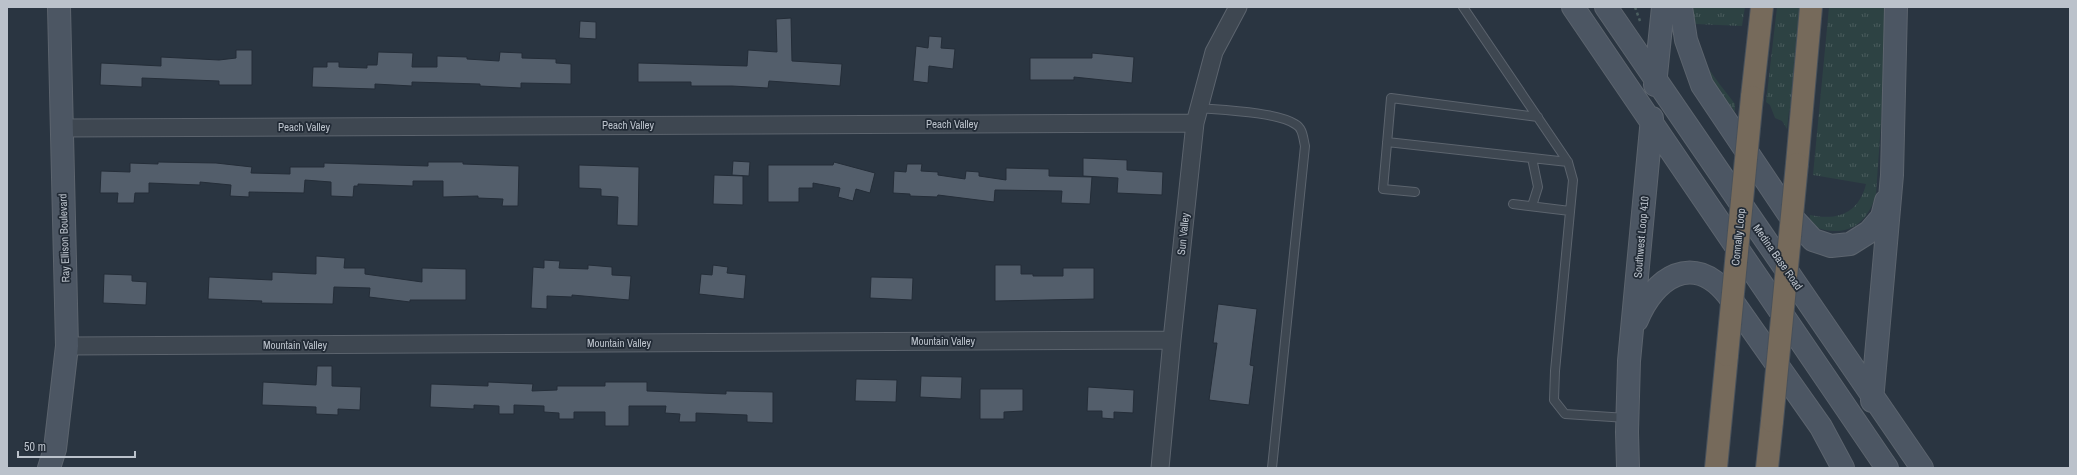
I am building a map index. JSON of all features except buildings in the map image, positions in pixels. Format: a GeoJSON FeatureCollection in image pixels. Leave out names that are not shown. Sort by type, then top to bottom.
{"type":"FeatureCollection","features":[{"type":"Feature","properties":{"kind":"highway","name":"Connally Loop"},"geometry":{"type":"LineString","coordinates":[[1716,468],[1762,7]]}},
{"type":"Feature","properties":{"kind":"highway"},"geometry":{"type":"LineString","coordinates":[[1768,468],[1811,7]]}},
{"type":"Feature","properties":{"kind":"main road","name":"Ray Ellison Boulevard"},"geometry":{"type":"LineString","coordinates":[[49,468],[55,449],[67,346],[59,7]]}},
{"type":"Feature","properties":{"kind":"main road"},"geometry":{"type":"LineString","coordinates":[[1573,7],[1887,468]]}},
{"type":"Feature","properties":{"kind":"main road","name":"Medina Base Road"},"geometry":{"type":"LineString","coordinates":[[1606,7],[1873,394],[1922,468]]}},
{"type":"Feature","properties":{"kind":"main road","name":"Southwest Loop 410"},"geometry":{"type":"LineString","coordinates":[[1628,468],[1627,418],[1631,335],[1663,7]]}},
{"type":"Feature","properties":{"kind":"main road"},"geometry":{"type":"LineString","coordinates":[[1681,7],[1686,40],[1702,86],[1788,213],[1813,240],[1830,246],[1850,244],[1869,232],[1882,217],[1892,175]]}},
{"type":"Feature","properties":{"kind":"main road"},"geometry":{"type":"LineString","coordinates":[[1866,468],[1892,175],[1896,7]]}},
{"type":"Feature","properties":{"kind":"main road"},"geometry":{"type":"LineString","coordinates":[[1631,335],[1647,300],[1657,287],[1665,280],[1676,275],[1686,273],[1699,275],[1714,282],[1728,295],[1812,413],[1827,435],[1843,468]]}},
{"type":"Feature","properties":{"kind":"street","name":"Sun Valley"},"geometry":{"type":"LineString","coordinates":[[1160,468],[1172,340],[1197,115],[1214,52],[1238,7]]}},
{"type":"Feature","properties":{"kind":"street","name":"Peach Valley"},"geometry":{"type":"LineString","coordinates":[[61,128],[1197,115]]}},
{"type":"Feature","properties":{"kind":"street","name":"Mountain Valley"},"geometry":{"type":"LineString","coordinates":[[67,346],[1172,340]]}},
{"type":"Feature","properties":{"kind":"lane"},"geometry":{"type":"LineString","coordinates":[[1463,7],[1568,162],[1573,180],[1555,371],[1554,400],[1565,414],[1627,418]]}},
{"type":"Feature","properties":{"kind":"lane"},"geometry":{"type":"LineString","coordinates":[[1415,192],[1383,190],[1391,98],[1538,117]]}},
{"type":"Feature","properties":{"kind":"lane"},"geometry":{"type":"LineString","coordinates":[[1197,115],[1274,117],[1295,124],[1302,132],[1305,146],[1272,468]]}},
{"type":"Feature","properties":{"kind":"lane"},"geometry":{"type":"LineString","coordinates":[[1387,142],[1568,162]]}},
{"type":"Feature","properties":{"kind":"lane"},"geometry":{"type":"LineString","coordinates":[[1532,158],[1538,187],[1532,206]]}},
{"type":"Feature","properties":{"kind":"lane"},"geometry":{"type":"LineString","coordinates":[[1513,204],[1570,211]]}},
{"type":"Feature","properties":{"kind":"green space"},"geometry":{"type":"Polygon","coordinates":[[[1689,7],[1745,7],[1742,26],[1695,24],[1698,47],[1702,57],[1735,104],[1735,112],[1717,88],[1696,50],[1689,22],[1689,7]]]}},
{"type":"Feature","properties":{"kind":"green space"},"geometry":{"type":"Polygon","coordinates":[[[1777,7],[1801,7],[1791,109],[1789,111],[1787,129],[1782,121],[1775,118],[1770,105],[1766,102],[1777,7]]]}},
{"type":"Feature","properties":{"kind":"green space"},"geometry":{"type":"Polygon","coordinates":[[[1829,7],[1886,7],[1886,51],[1876,194],[1872,206],[1866,216],[1851,228],[1842,231],[1821,229],[1809,225],[1810,215],[1830,217],[1846,213],[1853,208],[1863,194],[1866,184],[1813,175],[1829,7]]]}}]}
